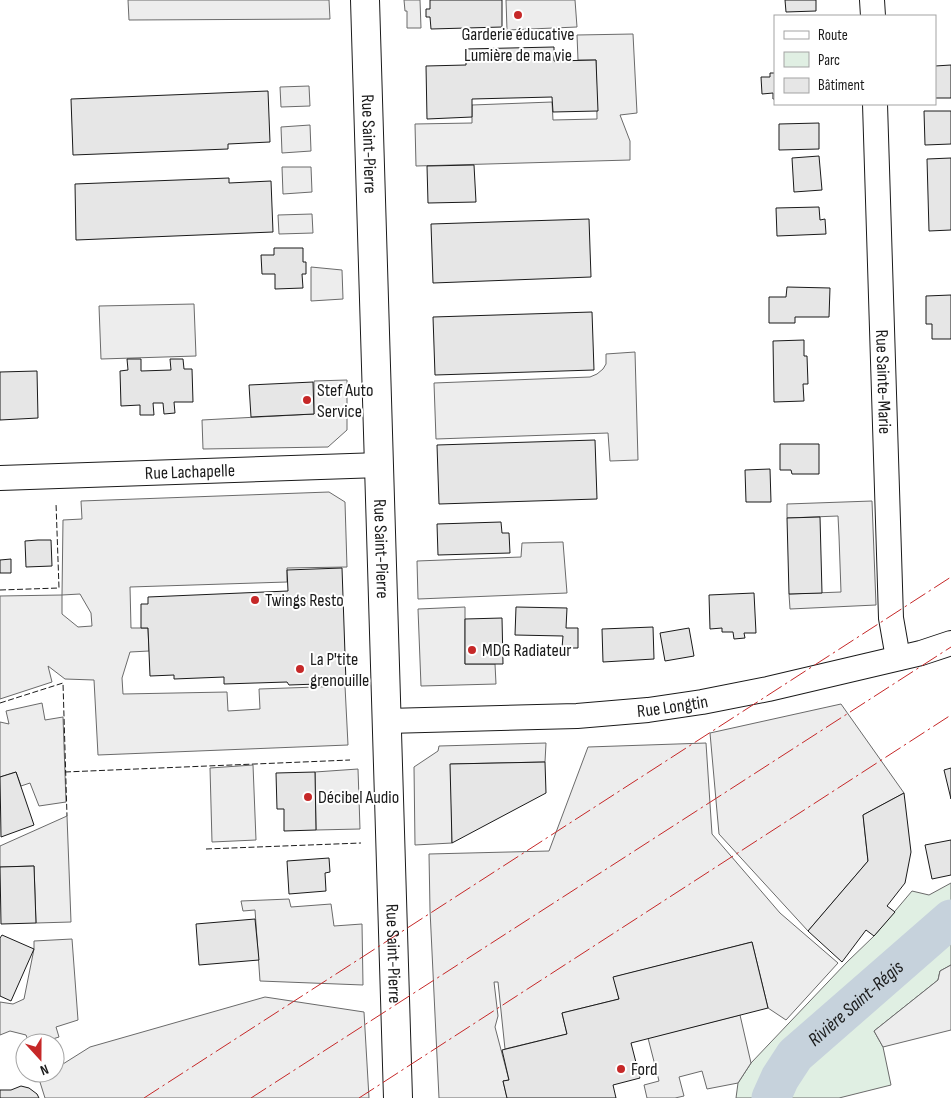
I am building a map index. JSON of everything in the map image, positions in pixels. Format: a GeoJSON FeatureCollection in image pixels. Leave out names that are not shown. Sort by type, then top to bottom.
{"type":"FeatureCollection","features":[{"type":"Feature","properties":{"kind":"main road","name":"Rue Saint-Pierre"},"geometry":{"type":"LineString","coordinates":[[365,0],[398,1098]]}},
{"type":"Feature","properties":{"kind":"street"},"geometry":{"type":"LineString","coordinates":[[872,0],[873,15]]}},
{"type":"Feature","properties":{"kind":"street","name":"Rue Sainte-Marie"},"geometry":{"type":"LineString","coordinates":[[875,105],[892,618],[898,658]]}},
{"type":"Feature","properties":{"kind":"street","name":"Rue Lachapelle"},"geometry":{"type":"LineString","coordinates":[[0,478],[380,465]]}},
{"type":"Feature","properties":{"kind":"street","name":"Rue Longtin"},"geometry":{"type":"LineString","coordinates":[[387,721],[596,715],[648,710],[730,697],[921,653],[951,643]]}},
{"type":"Feature","properties":{"kind":"green space"},"geometry":{"type":"Polygon","coordinates":[[[951,883],[951,965],[940,971],[938,980],[874,1031],[883,1047],[891,1085],[839,1098],[736,1098],[738,1083],[751,1063],[874,936],[912,891],[929,895],[951,883]]]}},
{"type":"Feature","properties":{"kind":"shaded area"},"geometry":{"type":"Polygon","coordinates":[[[128,0],[329,0],[330,19],[129,20],[128,0]]]}},
{"type":"Feature","properties":{"kind":"shaded area"},"geometry":{"type":"Polygon","coordinates":[[[404,0],[420,0],[421,28],[407,28],[407,11],[405,11],[404,0]]]}},
{"type":"Feature","properties":{"kind":"shaded area"},"geometry":{"type":"Polygon","coordinates":[[[506,0],[575,0],[577,27],[507,30],[506,0]]]}},
{"type":"Feature","properties":{"kind":"shaded area"},"geometry":{"type":"Polygon","coordinates":[[[633,34],[637,113],[620,115],[630,141],[630,160],[416,166],[415,124],[472,123],[472,105],[552,102],[553,120],[597,119],[596,60],[578,60],[577,35],[633,34]]]}},
{"type":"Feature","properties":{"kind":"shaded area"},"geometry":{"type":"Polygon","coordinates":[[[309,86],[310,106],[281,107],[280,87],[309,86]]]}},
{"type":"Feature","properties":{"kind":"shaded area"},"geometry":{"type":"Polygon","coordinates":[[[310,125],[311,151],[282,153],[281,127],[310,125]]]}},
{"type":"Feature","properties":{"kind":"shaded area"},"geometry":{"type":"Polygon","coordinates":[[[282,167],[311,167],[312,192],[283,194],[282,167]]]}},
{"type":"Feature","properties":{"kind":"shaded area"},"geometry":{"type":"Polygon","coordinates":[[[312,214],[313,233],[279,234],[278,215],[312,214]]]}},
{"type":"Feature","properties":{"kind":"shaded area"},"geometry":{"type":"Polygon","coordinates":[[[311,267],[342,270],[343,299],[311,301],[311,267]]]}},
{"type":"Feature","properties":{"kind":"shaded area"},"geometry":{"type":"Polygon","coordinates":[[[194,304],[196,356],[101,359],[99,306],[194,304]]]}},
{"type":"Feature","properties":{"kind":"shaded area"},"geometry":{"type":"Polygon","coordinates":[[[635,352],[638,460],[610,461],[608,433],[436,439],[434,383],[590,377],[603,369],[606,364],[606,354],[635,352]]]}},
{"type":"Feature","properties":{"kind":"shaded area"},"geometry":{"type":"Polygon","coordinates":[[[347,380],[347,430],[328,447],[203,449],[202,420],[314,414],[314,381],[347,380]]]}},
{"type":"Feature","properties":{"kind":"shaded area"},"geometry":{"type":"Polygon","coordinates":[[[329,492],[345,502],[347,567],[287,568],[287,582],[130,587],[131,628],[148,628],[149,651],[130,652],[122,678],[123,694],[227,692],[228,711],[260,709],[259,689],[345,686],[348,745],[98,755],[94,680],[65,679],[48,666],[52,682],[0,699],[0,596],[62,595],[63,520],[82,519],[81,501],[329,492]],[[80,594],[62,595],[62,614],[78,627],[92,626],[91,613],[80,594]]]}},
{"type":"Feature","properties":{"kind":"shaded area"},"geometry":{"type":"Polygon","coordinates":[[[872,501],[876,605],[790,609],[789,594],[841,592],[838,516],[787,518],[787,504],[872,501]]]}},
{"type":"Feature","properties":{"kind":"shaded area"},"geometry":{"type":"Polygon","coordinates":[[[563,542],[567,593],[418,599],[417,561],[521,557],[522,543],[563,542]]]}},
{"type":"Feature","properties":{"kind":"shaded area"},"geometry":{"type":"Polygon","coordinates":[[[465,607],[465,664],[495,664],[496,684],[421,686],[418,609],[465,607]]]}},
{"type":"Feature","properties":{"kind":"shaded area"},"geometry":{"type":"Polygon","coordinates":[[[42,703],[45,720],[63,717],[66,802],[39,806],[30,783],[21,786],[16,772],[0,777],[0,722],[9,724],[6,711],[42,703]]]}},
{"type":"Feature","properties":{"kind":"shaded area"},"geometry":{"type":"Polygon","coordinates":[[[841,704],[904,793],[863,815],[868,861],[808,931],[719,834],[710,733],[841,704]]]}},
{"type":"Feature","properties":{"kind":"shaded area"},"geometry":{"type":"Polygon","coordinates":[[[546,743],[545,762],[451,764],[452,843],[415,845],[414,767],[438,751],[439,746],[546,743]]]}},
{"type":"Feature","properties":{"kind":"shaded area"},"geometry":{"type":"Polygon","coordinates":[[[706,743],[712,834],[780,913],[838,963],[786,1020],[768,1008],[752,942],[614,977],[619,999],[562,1013],[567,1034],[505,1049],[498,982],[494,982],[498,1016],[495,1027],[509,1080],[503,1081],[507,1098],[439,1098],[429,854],[549,851],[588,747],[706,743]]]}},
{"type":"Feature","properties":{"kind":"shaded area"},"geometry":{"type":"Polygon","coordinates":[[[253,765],[256,840],[212,842],[210,768],[253,765]]]}},
{"type":"Feature","properties":{"kind":"shaded area"},"geometry":{"type":"Polygon","coordinates":[[[358,769],[360,829],[316,830],[315,772],[358,769]]]}},
{"type":"Feature","properties":{"kind":"shaded area"},"geometry":{"type":"Polygon","coordinates":[[[67,816],[71,922],[36,923],[34,866],[0,867],[0,846],[67,816]]]}},
{"type":"Feature","properties":{"kind":"shaded area"},"geometry":{"type":"Polygon","coordinates":[[[289,899],[291,907],[331,904],[334,926],[362,924],[363,985],[260,981],[255,910],[243,911],[241,901],[289,899]]]}},
{"type":"Feature","properties":{"kind":"shaded area"},"geometry":{"type":"Polygon","coordinates":[[[72,939],[78,1020],[56,1027],[58,1033],[18,1033],[10,1031],[0,1035],[0,1002],[13,1004],[24,999],[34,941],[72,939]]]}},
{"type":"Feature","properties":{"kind":"shaded area"},"geometry":{"type":"Polygon","coordinates":[[[951,965],[951,1030],[883,1047],[874,1031],[938,980],[940,971],[951,965]]]}},
{"type":"Feature","properties":{"kind":"shaded area"},"geometry":{"type":"Polygon","coordinates":[[[265,997],[364,1012],[369,1098],[45,1098],[40,1083],[65,1083],[65,1063],[90,1047],[265,997]]]}},
{"type":"Feature","properties":{"kind":"shaded area"},"geometry":{"type":"Polygon","coordinates":[[[740,1015],[751,1063],[738,1083],[707,1089],[702,1071],[679,1077],[684,1096],[675,1098],[647,1098],[644,1085],[659,1081],[648,1038],[740,1015]]]}},
{"type":"Feature","properties":{"kind":"building"},"geometry":{"type":"Polygon","coordinates":[[[430,0],[502,0],[502,27],[431,29],[430,17],[426,17],[426,9],[430,9],[430,0]]]}},
{"type":"Feature","properties":{"kind":"building"},"geometry":{"type":"Polygon","coordinates":[[[785,0],[816,0],[816,11],[786,12],[785,0]]]}},
{"type":"Feature","properties":{"kind":"building"},"geometry":{"type":"Polygon","coordinates":[[[554,47],[554,61],[596,60],[598,111],[553,112],[552,97],[472,99],[472,117],[427,119],[426,66],[466,65],[466,49],[554,47]]]}},
{"type":"Feature","properties":{"kind":"building"},"geometry":{"type":"Polygon","coordinates":[[[951,65],[951,98],[936,98],[936,66],[951,65]]]}},
{"type":"Feature","properties":{"kind":"building"},"geometry":{"type":"Polygon","coordinates":[[[770,73],[774,73],[774,99],[773,93],[762,94],[761,77],[770,77],[770,73]]]}},
{"type":"Feature","properties":{"kind":"building"},"geometry":{"type":"Polygon","coordinates":[[[268,91],[270,142],[228,144],[228,149],[73,155],[71,99],[268,91]]]}},
{"type":"Feature","properties":{"kind":"building"},"geometry":{"type":"Polygon","coordinates":[[[924,111],[951,111],[951,144],[925,145],[924,111]]]}},
{"type":"Feature","properties":{"kind":"building"},"geometry":{"type":"Polygon","coordinates":[[[819,123],[819,149],[779,150],[779,124],[819,123]]]}},
{"type":"Feature","properties":{"kind":"building"},"geometry":{"type":"Polygon","coordinates":[[[819,156],[822,190],[794,192],[792,158],[819,156]]]}},
{"type":"Feature","properties":{"kind":"building"},"geometry":{"type":"Polygon","coordinates":[[[951,158],[951,230],[929,231],[927,159],[951,158]]]}},
{"type":"Feature","properties":{"kind":"building"},"geometry":{"type":"Polygon","coordinates":[[[474,165],[476,202],[428,203],[427,166],[474,165]]]}},
{"type":"Feature","properties":{"kind":"building"},"geometry":{"type":"Polygon","coordinates":[[[229,178],[229,183],[271,181],[273,232],[76,240],[75,184],[229,178]]]}},
{"type":"Feature","properties":{"kind":"building"},"geometry":{"type":"Polygon","coordinates":[[[819,207],[820,220],[825,219],[826,234],[777,236],[776,208],[819,207]]]}},
{"type":"Feature","properties":{"kind":"building"},"geometry":{"type":"Polygon","coordinates":[[[589,219],[591,277],[433,283],[431,224],[589,219]]]}},
{"type":"Feature","properties":{"kind":"building"},"geometry":{"type":"Polygon","coordinates":[[[274,248],[303,248],[303,262],[306,262],[306,274],[302,274],[303,288],[275,289],[275,274],[262,274],[261,255],[274,255],[274,248]]]}},
{"type":"Feature","properties":{"kind":"building"},"geometry":{"type":"Polygon","coordinates":[[[787,287],[830,288],[829,317],[795,317],[795,323],[769,323],[769,297],[786,297],[787,287]]]}},
{"type":"Feature","properties":{"kind":"building"},"geometry":{"type":"Polygon","coordinates":[[[951,295],[951,339],[932,339],[932,324],[926,324],[926,296],[951,295]]]}},
{"type":"Feature","properties":{"kind":"building"},"geometry":{"type":"Polygon","coordinates":[[[592,312],[594,370],[435,375],[433,317],[592,312]]]}},
{"type":"Feature","properties":{"kind":"building"},"geometry":{"type":"Polygon","coordinates":[[[804,340],[804,356],[807,356],[808,384],[803,384],[804,401],[774,402],[773,341],[804,340]]]}},
{"type":"Feature","properties":{"kind":"building"},"geometry":{"type":"Polygon","coordinates":[[[127,359],[141,359],[141,371],[171,370],[170,359],[183,359],[184,369],[192,369],[193,402],[174,402],[175,413],[164,414],[163,403],[153,403],[154,415],[140,415],[140,405],[121,406],[120,371],[128,370],[127,359]]]}},
{"type":"Feature","properties":{"kind":"building"},"geometry":{"type":"Polygon","coordinates":[[[37,371],[38,418],[0,420],[0,372],[37,371]]]}},
{"type":"Feature","properties":{"kind":"building"},"geometry":{"type":"Polygon","coordinates":[[[313,382],[314,414],[251,417],[249,385],[313,382]]]}},
{"type":"Feature","properties":{"kind":"building"},"geometry":{"type":"Polygon","coordinates":[[[595,440],[597,499],[439,504],[437,445],[595,440]]]}},
{"type":"Feature","properties":{"kind":"building"},"geometry":{"type":"Polygon","coordinates":[[[780,444],[819,444],[819,474],[792,474],[791,470],[780,470],[780,444]]]}},
{"type":"Feature","properties":{"kind":"building"},"geometry":{"type":"Polygon","coordinates":[[[770,469],[771,502],[746,502],[745,470],[770,469]]]}},
{"type":"Feature","properties":{"kind":"building"},"geometry":{"type":"Polygon","coordinates":[[[820,517],[822,593],[789,594],[787,518],[820,517]]]}},
{"type":"Feature","properties":{"kind":"building"},"geometry":{"type":"Polygon","coordinates":[[[501,522],[502,533],[509,533],[510,553],[438,555],[437,524],[501,522]]]}},
{"type":"Feature","properties":{"kind":"building"},"geometry":{"type":"Polygon","coordinates":[[[51,540],[52,566],[26,567],[25,541],[51,540]]]}},
{"type":"Feature","properties":{"kind":"building"},"geometry":{"type":"Polygon","coordinates":[[[11,559],[11,573],[0,573],[0,560],[11,559]]]}},
{"type":"Feature","properties":{"kind":"building"},"geometry":{"type":"Polygon","coordinates":[[[342,568],[346,683],[289,685],[287,682],[224,684],[224,677],[174,679],[174,675],[150,676],[148,628],[141,628],[141,604],[148,604],[148,597],[288,591],[287,570],[342,568]]]}},
{"type":"Feature","properties":{"kind":"building"},"geometry":{"type":"Polygon","coordinates":[[[754,593],[756,633],[744,633],[745,638],[734,639],[733,632],[722,632],[722,628],[710,629],[709,595],[754,593]]]}},
{"type":"Feature","properties":{"kind":"building"},"geometry":{"type":"Polygon","coordinates":[[[516,607],[567,608],[566,628],[578,628],[578,648],[562,648],[563,636],[515,635],[516,607]]]}},
{"type":"Feature","properties":{"kind":"building"},"geometry":{"type":"Polygon","coordinates":[[[502,618],[503,664],[465,664],[465,619],[502,618]]]}},
{"type":"Feature","properties":{"kind":"building"},"geometry":{"type":"Polygon","coordinates":[[[653,627],[654,659],[603,662],[602,629],[653,627]]]}},
{"type":"Feature","properties":{"kind":"building"},"geometry":{"type":"Polygon","coordinates":[[[689,628],[694,656],[665,661],[660,633],[689,628]]]}},
{"type":"Feature","properties":{"kind":"building"},"geometry":{"type":"Polygon","coordinates":[[[545,762],[546,793],[452,843],[450,764],[545,762]]]}},
{"type":"Feature","properties":{"kind":"building"},"geometry":{"type":"Polygon","coordinates":[[[951,768],[951,799],[944,770],[951,768]]]}},
{"type":"Feature","properties":{"kind":"building"},"geometry":{"type":"Polygon","coordinates":[[[16,772],[34,825],[1,837],[0,777],[16,772]]]}},
{"type":"Feature","properties":{"kind":"building"},"geometry":{"type":"Polygon","coordinates":[[[315,772],[316,830],[284,831],[284,809],[277,809],[276,773],[315,772]]]}},
{"type":"Feature","properties":{"kind":"building"},"geometry":{"type":"Polygon","coordinates":[[[904,793],[911,852],[905,883],[887,906],[895,912],[874,936],[866,930],[842,962],[808,931],[868,861],[863,815],[904,793]]]}},
{"type":"Feature","properties":{"kind":"building"},"geometry":{"type":"Polygon","coordinates":[[[951,840],[951,875],[932,879],[925,845],[951,840]]]}},
{"type":"Feature","properties":{"kind":"building"},"geometry":{"type":"Polygon","coordinates":[[[329,858],[330,872],[325,873],[326,891],[289,894],[287,861],[329,858]]]}},
{"type":"Feature","properties":{"kind":"building"},"geometry":{"type":"Polygon","coordinates":[[[34,866],[36,923],[1,924],[0,867],[34,866]]]}},
{"type":"Feature","properties":{"kind":"building"},"geometry":{"type":"Polygon","coordinates":[[[255,919],[259,960],[199,965],[196,924],[255,919]]]}},
{"type":"Feature","properties":{"kind":"building"},"geometry":{"type":"Polygon","coordinates":[[[2,935],[34,949],[11,1001],[0,996],[0,938],[2,935]]]}},
{"type":"Feature","properties":{"kind":"building"},"geometry":{"type":"Polygon","coordinates":[[[752,942],[768,1008],[631,1043],[640,1078],[613,1085],[616,1098],[507,1098],[503,1081],[509,1080],[502,1050],[567,1034],[562,1013],[619,999],[613,977],[752,942]]]}},
{"type":"Feature","properties":{"kind":"building"},"geometry":{"type":"Polygon","coordinates":[[[21,1086],[29,1088],[39,1098],[0,1098],[0,1090],[11,1090],[21,1086]]]}},
{"type":"Feature","properties":{"kind":"waterway","name":"Rivière Saint-Régis"},"geometry":{"type":"LineString","coordinates":[[771,1098],[780,1078],[795,1055],[951,919]]}},
{"type":"Feature","properties":{"kind":"fence"},"geometry":{"type":"LineString","coordinates":[[0,590],[59,588],[56,503]]}},
{"type":"Feature","properties":{"kind":"fence"},"geometry":{"type":"LineString","coordinates":[[0,703],[63,683],[67,816]]}},
{"type":"Feature","properties":{"kind":"fence"},"geometry":{"type":"LineString","coordinates":[[65,772],[350,760]]}},
{"type":"Feature","properties":{"kind":"fence"},"geometry":{"type":"LineString","coordinates":[[206,849],[361,843]]}},
{"type":"Feature","properties":{"kind":"power"},"geometry":{"type":"LineString","coordinates":[[144,1098],[951,577]]}},
{"type":"Feature","properties":{"kind":"power"},"geometry":{"type":"LineString","coordinates":[[251,1098],[951,647]]}},
{"type":"Feature","properties":{"kind":"power"},"geometry":{"type":"LineString","coordinates":[[359,1098],[951,715]]}},
{"type":"Feature","properties":{"kind":"place","name":"Garderie éducative Lumière de ma vie"},"geometry":{"type":"Point","coordinates":[518,15]}},
{"type":"Feature","properties":{"kind":"place","name":"Stef Auto Service"},"geometry":{"type":"Point","coordinates":[307,400]}},
{"type":"Feature","properties":{"kind":"place","name":"Twings Resto"},"geometry":{"type":"Point","coordinates":[255,600]}},
{"type":"Feature","properties":{"kind":"place","name":"MDG Radiateur"},"geometry":{"type":"Point","coordinates":[472,650]}},
{"type":"Feature","properties":{"kind":"place","name":"La P'tite grenouille"},"geometry":{"type":"Point","coordinates":[300,669]}},
{"type":"Feature","properties":{"kind":"place","name":"Décibel Audio"},"geometry":{"type":"Point","coordinates":[308,797]}},
{"type":"Feature","properties":{"kind":"place","name":"Ford"},"geometry":{"type":"Point","coordinates":[621,1069]}}]}
